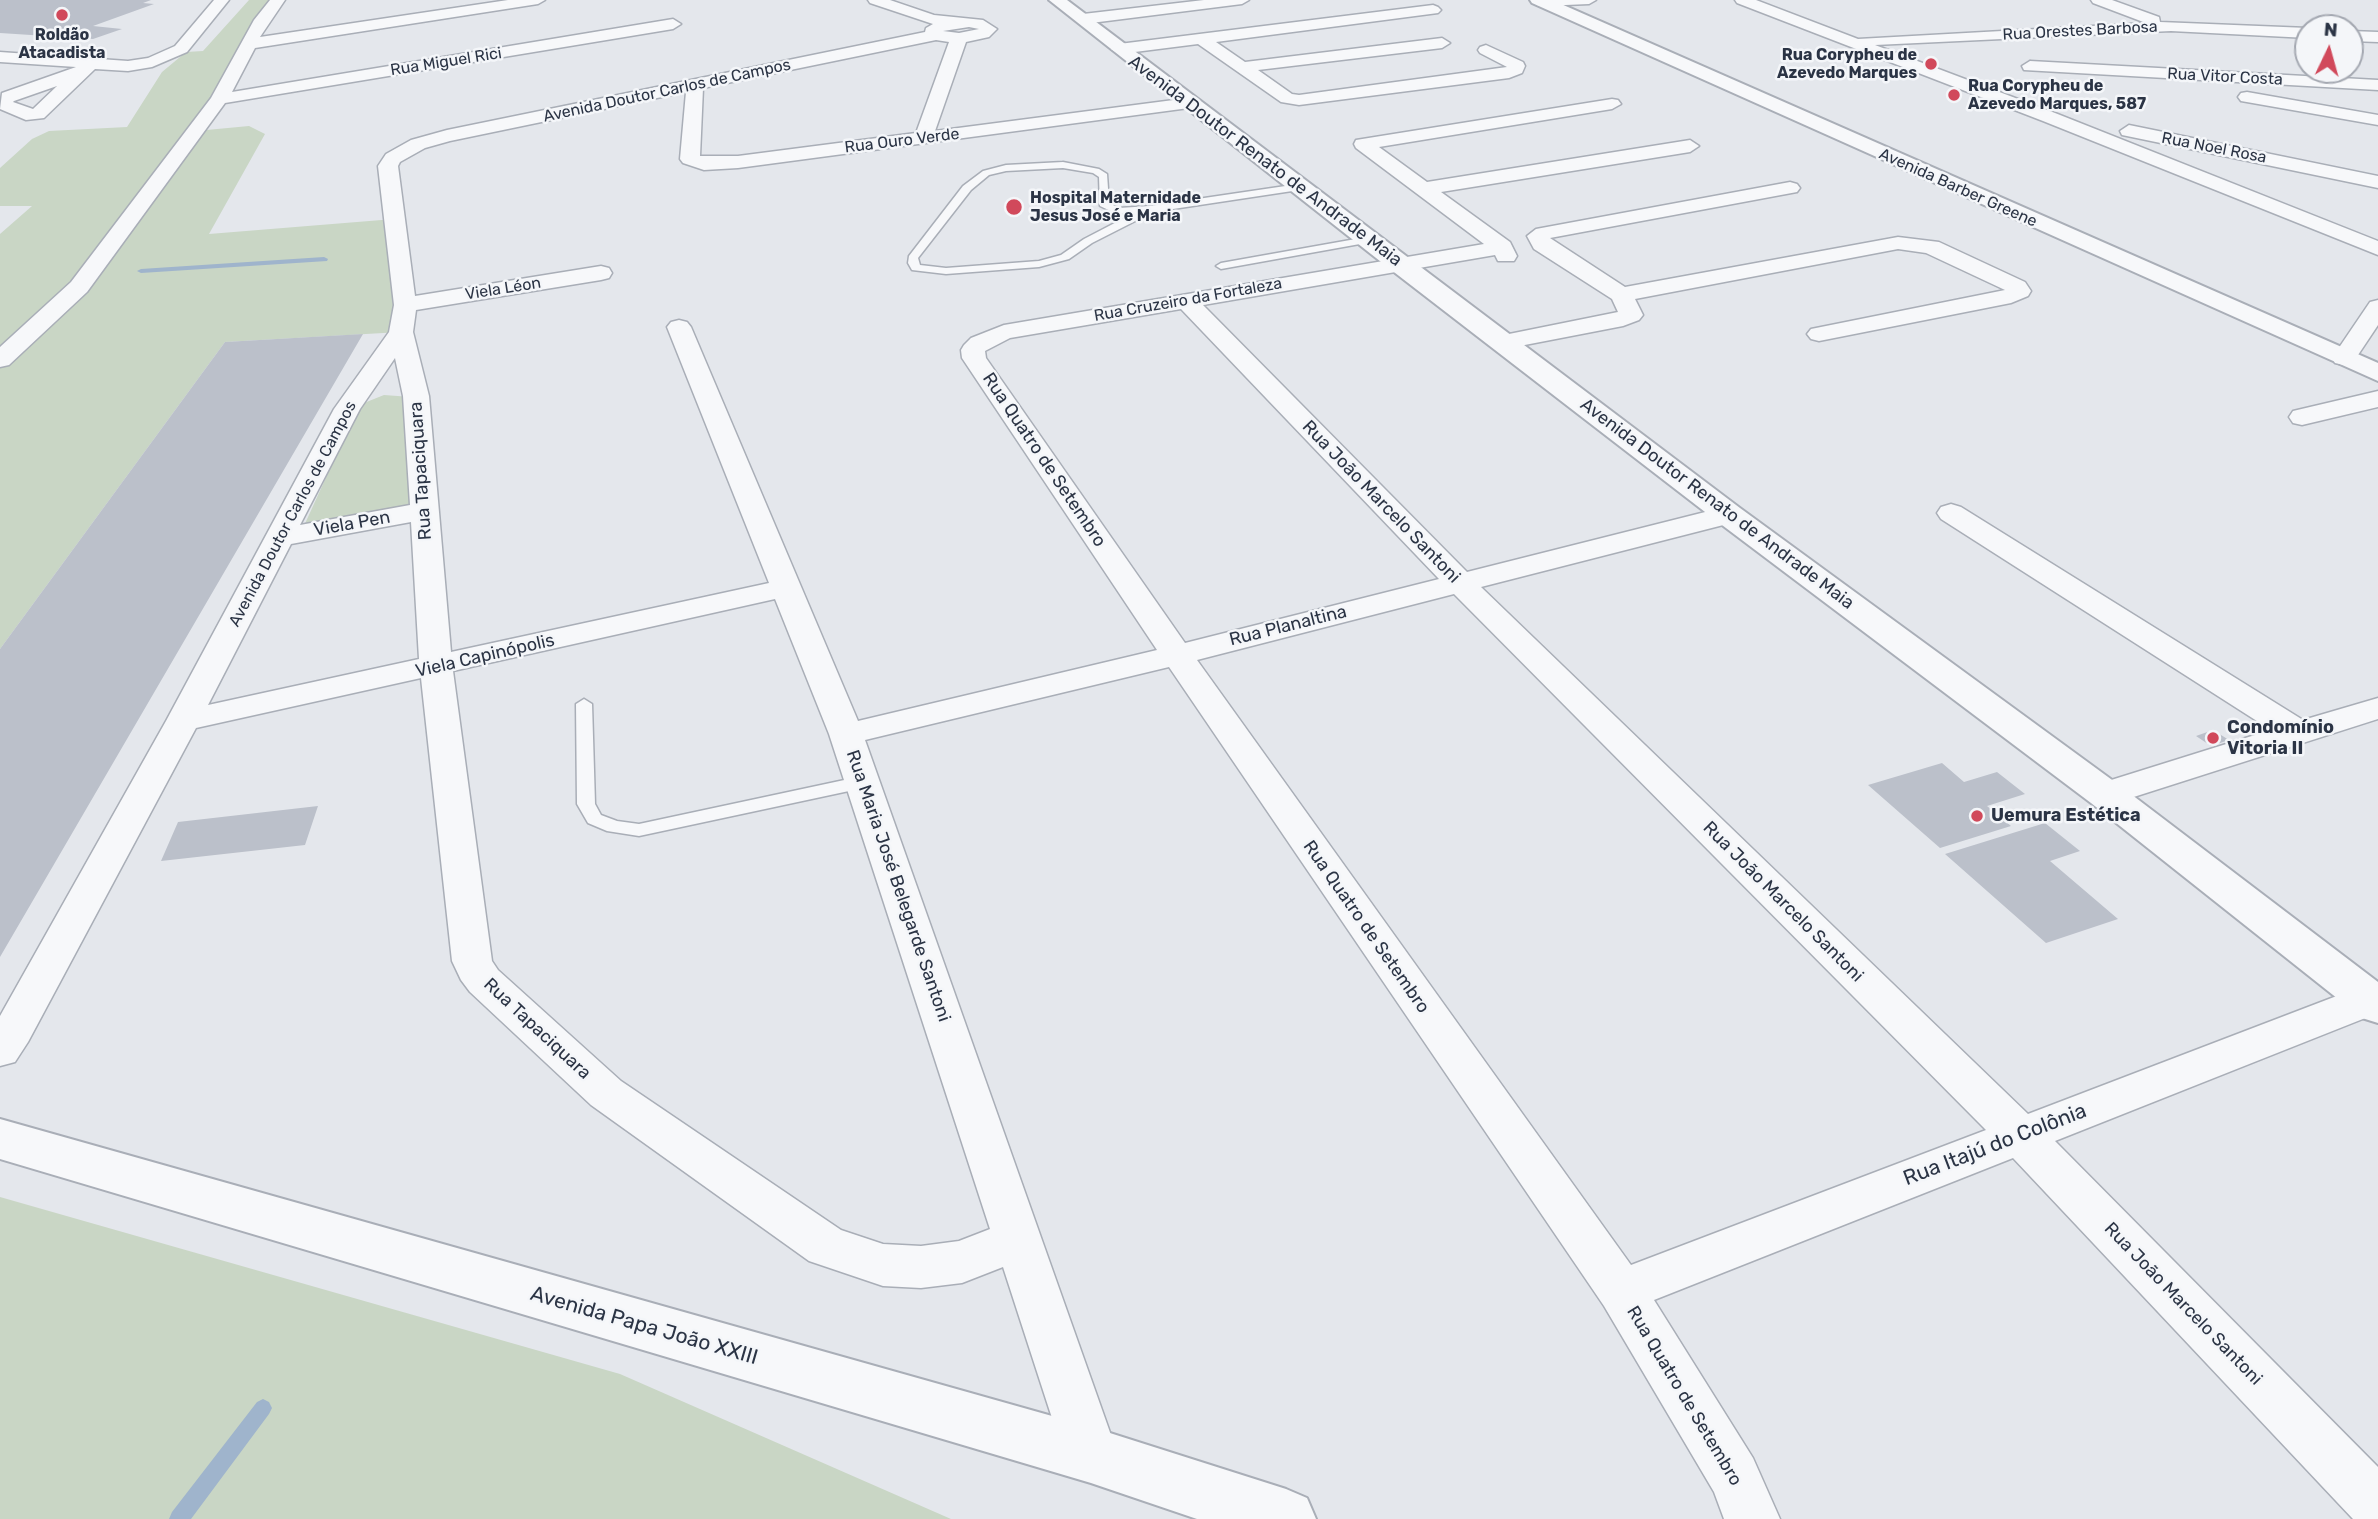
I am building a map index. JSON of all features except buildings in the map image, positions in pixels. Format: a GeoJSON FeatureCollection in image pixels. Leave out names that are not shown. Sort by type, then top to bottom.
{"type":"FeatureCollection","features":[{"type":"Feature","properties":{"kind":"street"},"geometry":{"type":"LineString","coordinates":[[0,57],[128,66],[152,62],[174,54],[222,0]]}},
{"type":"Feature","properties":{"kind":"street"},"geometry":{"type":"LineString","coordinates":[[0,360],[79,287],[219,99],[262,20],[278,0]]}},
{"type":"Feature","properties":{"kind":"street"},"geometry":{"type":"LineString","coordinates":[[249,44],[538,0]]}},
{"type":"Feature","properties":{"kind":"street"},"geometry":{"type":"LineString","coordinates":[[875,0],[934,28]]}},
{"type":"Feature","properties":{"kind":"street"},"geometry":{"type":"LineString","coordinates":[[1072,11],[1242,0]]}},
{"type":"Feature","properties":{"kind":"street"},"geometry":{"type":"LineString","coordinates":[[1540,1],[1589,0]]}},
{"type":"Feature","properties":{"kind":"street"},"geometry":{"type":"LineString","coordinates":[[1742,0],[1851,42],[2035,84],[2111,71]]}},
{"type":"Feature","properties":{"kind":"street"},"geometry":{"type":"LineString","coordinates":[[2098,0],[2171,26]]}},
{"type":"Feature","properties":{"kind":"street","name":"Avenida Barber Greene"},"geometry":{"type":"LineString","coordinates":[[1540,1],[2378,373]]}},
{"type":"Feature","properties":{"kind":"street"},"geometry":{"type":"LineString","coordinates":[[1123,52],[1433,10]]}},
{"type":"Feature","properties":{"kind":"street","name":"Avenida Doutor Renato de Andrade Maia"},"geometry":{"type":"LineString","coordinates":[[1072,11],[1367,240],[2105,794],[2374,1003]]}},
{"type":"Feature","properties":{"kind":"street","name":"Rua Miguel Rici"},"geometry":{"type":"LineString","coordinates":[[219,99],[674,24]]}},
{"type":"Feature","properties":{"kind":"street","name":"Avenida Doutor Carlos de Campos"},"geometry":{"type":"LineString","coordinates":[[0,1050],[13,1031],[183,720],[347,409],[403,319],[388,166],[402,151],[447,136],[695,85],[942,25],[960,30],[923,138]]}},
{"type":"Feature","properties":{"kind":"street","name":"Rua Orestes Barbosa"},"geometry":{"type":"LineString","coordinates":[[1851,42],[2171,26],[2294,32]]}},
{"type":"Feature","properties":{"kind":"street"},"geometry":{"type":"LineString","coordinates":[[1966,46],[1966,42],[1971,39],[2004,34]]}},
{"type":"Feature","properties":{"kind":"street"},"geometry":{"type":"LineString","coordinates":[[1923,38],[1988,52]]}},
{"type":"Feature","properties":{"kind":"street"},"geometry":{"type":"LineString","coordinates":[[1204,41],[1287,98],[1307,100],[1509,73],[1516,69],[1517,66],[1486,50]]}},
{"type":"Feature","properties":{"kind":"street"},"geometry":{"type":"LineString","coordinates":[[1241,67],[1442,43]]}},
{"type":"Feature","properties":{"kind":"street"},"geometry":{"type":"LineString","coordinates":[[2010,59],[2035,84],[2049,117],[2378,249]]}},
{"type":"Feature","properties":{"kind":"street"},"geometry":{"type":"LineString","coordinates":[[80,72],[98,64]]}},
{"type":"Feature","properties":{"kind":"street","name":"Rua Vitor Costa"},"geometry":{"type":"LineString","coordinates":[[2111,71],[2209,76],[2211,84],[2228,85],[2378,85]]}},
{"type":"Feature","properties":{"kind":"street","name":"Rua Vitor Costa"},"geometry":{"type":"LineString","coordinates":[[2111,71],[2228,85]]}},
{"type":"Feature","properties":{"kind":"street","name":"Rua Ouro Verde"},"geometry":{"type":"LineString","coordinates":[[695,85],[690,159],[694,163],[738,162],[1189,103]]}},
{"type":"Feature","properties":{"kind":"street"},"geometry":{"type":"LineString","coordinates":[[2228,85],[2262,99],[2378,120]]}},
{"type":"Feature","properties":{"kind":"street"},"geometry":{"type":"LineString","coordinates":[[1612,104],[1363,144],[1422,189],[1690,146]]}},
{"type":"Feature","properties":{"kind":"street","name":"Rua Noel Rosa"},"geometry":{"type":"LineString","coordinates":[[2049,117],[2378,181]]}},
{"type":"Feature","properties":{"kind":"street"},"geometry":{"type":"LineString","coordinates":[[2142,153],[2150,144],[2177,141]]}},
{"type":"Feature","properties":{"kind":"street"},"geometry":{"type":"LineString","coordinates":[[1497,336],[1623,319],[1632,313],[1624,299],[1542,244],[1538,236],[1543,233],[1790,188]]}},
{"type":"Feature","properties":{"kind":"street","name":"Rua Cruzeiro da Fortaleza"},"geometry":{"type":"LineString","coordinates":[[979,343],[1004,332],[1185,300],[1408,270],[1502,261],[1507,255],[1502,247],[1422,189]]}},
{"type":"Feature","properties":{"kind":"street"},"geometry":{"type":"LineString","coordinates":[[1624,299],[1898,243],[1931,247],[2018,287],[2020,291],[2011,296],[1819,334]]}},
{"type":"Feature","properties":{"kind":"street","name":"Viela Léon"},"geometry":{"type":"LineString","coordinates":[[403,319],[601,273]]}},
{"type":"Feature","properties":{"kind":"street","name":"Rua João Marcelo Santoni"},"geometry":{"type":"LineString","coordinates":[[1185,300],[1459,582],[2020,1135],[2378,1506]]}},
{"type":"Feature","properties":{"kind":"street"},"geometry":{"type":"LineString","coordinates":[[2344,358],[2378,307]]}},
{"type":"Feature","properties":{"kind":"street","name":"Rua Tapaciquara"},"geometry":{"type":"LineString","coordinates":[[403,319],[416,396],[436,667],[472,961],[484,981],[606,1093],[826,1246],[883,1265],[921,1267],[962,1262],[1017,1239]]}},
{"type":"Feature","properties":{"kind":"street","name":"Rua Maria José Belegarde Santoni"},"geometry":{"type":"LineString","coordinates":[[679,327],[846,734],[1091,1455]]}},
{"type":"Feature","properties":{"kind":"street","name":"Rua Quatro de Setembro"},"geometry":{"type":"LineString","coordinates":[[979,343],[973,350],[974,358],[1177,655],[1621,1291],[1734,1476],[1752,1519]]}},
{"type":"Feature","properties":{"kind":"street"},"geometry":{"type":"LineString","coordinates":[[347,409],[364,399],[382,394],[416,396]]}},
{"type":"Feature","properties":{"kind":"street"},"geometry":{"type":"LineString","coordinates":[[2302,417],[2378,399]]}},
{"type":"Feature","properties":{"kind":"street","name":"Viela Pen"},"geometry":{"type":"LineString","coordinates":[[280,537],[425,512]]}},
{"type":"Feature","properties":{"kind":"street"},"geometry":{"type":"LineString","coordinates":[[1951,513],[2299,733]]}},
{"type":"Feature","properties":{"kind":"street","name":"Rua Planaltina"},"geometry":{"type":"LineString","coordinates":[[846,734],[1177,655],[1730,515]]}},
{"type":"Feature","properties":{"kind":"street","name":"Viela Capinópolis"},"geometry":{"type":"LineString","coordinates":[[183,720],[436,667],[786,588]]}},
{"type":"Feature","properties":{"kind":"street"},"geometry":{"type":"LineString","coordinates":[[2105,794],[2378,708]]}},
{"type":"Feature","properties":{"kind":"street","name":"Rua Itajú do Colônia"},"geometry":{"type":"LineString","coordinates":[[1621,1291],[2020,1135],[2374,1003]]}},
{"type":"Feature","properties":{"kind":"street","name":"Avenida Papa João XXIII"},"geometry":{"type":"LineString","coordinates":[[0,1139],[1091,1455],[1286,1519]]}},
{"type":"Feature","properties":{"kind":"lane"},"geometry":{"type":"LineString","coordinates":[[1150,209],[1088,241],[1065,257],[1046,263],[946,271],[916,268],[913,263],[914,258],[967,188],[986,173],[1006,168],[1082,166],[1104,176],[1104,204],[1117,211],[1150,209],[1299,187]]}},
{"type":"Feature","properties":{"kind":"lane"},"geometry":{"type":"LineString","coordinates":[[1222,266],[1367,240]]}},
{"type":"Feature","properties":{"kind":"lane"},"geometry":{"type":"LineString","coordinates":[[584,704],[586,804],[594,819],[614,827],[639,830],[863,782]]}},
{"type":"Feature","properties":{"kind":"green space"},"geometry":{"type":"Polygon","coordinates":[[[249,0],[278,0],[196,131],[249,126],[265,134],[209,234],[394,219],[401,332],[225,342],[0,649],[0,234],[32,206],[0,206],[0,168],[32,139],[49,131],[127,127],[162,72],[186,52],[203,51],[249,0]]]}},
{"type":"Feature","properties":{"kind":"green space"},"geometry":{"type":"Polygon","coordinates":[[[384,395],[411,397],[414,509],[303,528],[359,405],[384,395]]]}},
{"type":"Feature","properties":{"kind":"green space"},"geometry":{"type":"Polygon","coordinates":[[[0,1197],[620,1374],[951,1519],[0,1519],[0,1197]]]}},
{"type":"Feature","properties":{"kind":"waterway"},"geometry":{"type":"LineString","coordinates":[[141,271],[324,259]]}},
{"type":"Feature","properties":{"kind":"waterway"},"geometry":{"type":"LineString","coordinates":[[179,1519],[263,1408]]}},
{"type":"Feature","properties":{"kind":"place","name":"Roldão Atacadista"},"geometry":{"type":"Point","coordinates":[62,15]}},
{"type":"Feature","properties":{"kind":"place","name":"Rua Corypheu de Azevedo Marques"},"geometry":{"type":"Point","coordinates":[1931,64]}},
{"type":"Feature","properties":{"kind":"place","name":"Rua Corypheu de Azevedo Marques, 587"},"geometry":{"type":"Point","coordinates":[1954,95]}},
{"type":"Feature","properties":{"kind":"place","name":"Hospital Maternidade Jesus José e Maria"},"geometry":{"type":"Point","coordinates":[1014,207]}},
{"type":"Feature","properties":{"kind":"place","name":"Condomínio Vitoria II"},"geometry":{"type":"Point","coordinates":[2213,738]}},
{"type":"Feature","properties":{"kind":"place","name":"Uemura Estética"},"geometry":{"type":"Point","coordinates":[1977,816]}}]}
